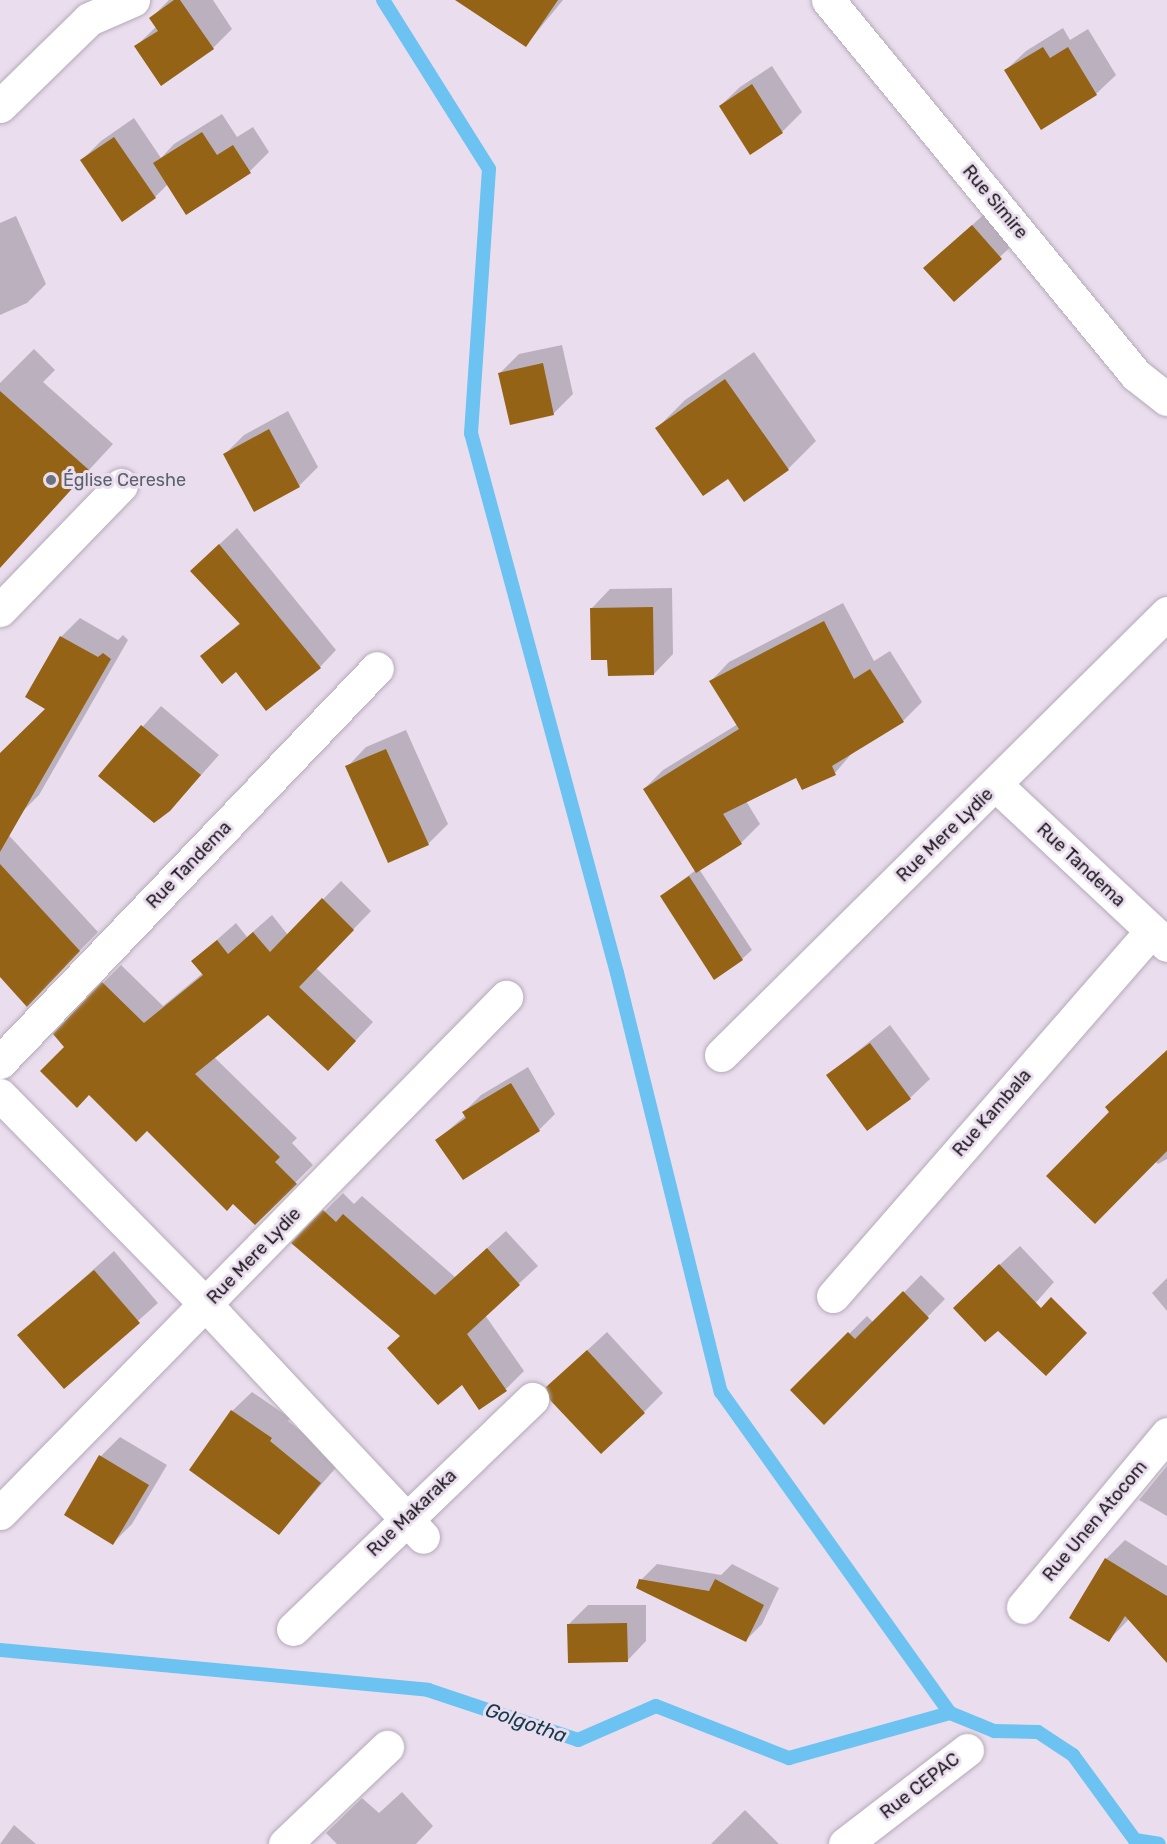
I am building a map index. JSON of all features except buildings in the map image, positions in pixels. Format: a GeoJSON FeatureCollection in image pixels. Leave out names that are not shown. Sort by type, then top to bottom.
{"type":"FeatureCollection","features":[{"type":"Feature","properties":{"kind":"street"},"geometry":{"type":"LineString","coordinates":[[0,106],[89,19],[133,0]]}},
{"type":"Feature","properties":{"kind":"street","name":"Rue Simire"},"geometry":{"type":"LineString","coordinates":[[828,0],[1136,375],[1167,399]]}},
{"type":"Feature","properties":{"kind":"street"},"geometry":{"type":"LineString","coordinates":[[0,610],[121,485]]}},
{"type":"Feature","properties":{"kind":"street","name":"Rue Mere Lydie"},"geometry":{"type":"LineString","coordinates":[[721,1055],[1167,613]]}},
{"type":"Feature","properties":{"kind":"street","name":"Rue Tandema"},"geometry":{"type":"LineString","coordinates":[[0,1062],[377,668]]}},
{"type":"Feature","properties":{"kind":"street","name":"Rue Tandema"},"geometry":{"type":"LineString","coordinates":[[996,785],[1159,938]]}},
{"type":"Feature","properties":{"kind":"street","name":"Rue Kambala"},"geometry":{"type":"LineString","coordinates":[[833,1296],[1159,938]]}},
{"type":"Feature","properties":{"kind":"street","name":"Rue Mere Lydie"},"geometry":{"type":"LineString","coordinates":[[0,1513],[207,1306],[506,997]]}},
{"type":"Feature","properties":{"kind":"street"},"geometry":{"type":"LineString","coordinates":[[0,1095],[207,1306],[415,1527]]}},
{"type":"Feature","properties":{"kind":"street","name":"Rue Makaraka"},"geometry":{"type":"LineString","coordinates":[[293,1629],[415,1527],[532,1399]]}},
{"type":"Feature","properties":{"kind":"street","name":"Rue Unen Atocom"},"geometry":{"type":"LineString","coordinates":[[1023,1607],[1167,1434]]}},
{"type":"Feature","properties":{"kind":"street"},"geometry":{"type":"LineString","coordinates":[[285,1844],[387,1747]]}},
{"type":"Feature","properties":{"kind":"street","name":"Rue CEPAC"},"geometry":{"type":"LineString","coordinates":[[845,1844],[967,1750]]}},
{"type":"Feature","properties":{"kind":"waterway"},"geometry":{"type":"LineString","coordinates":[[383,0],[489,169],[471,433],[617,973],[721,1392],[950,1713]]}},
{"type":"Feature","properties":{"kind":"waterway","name":"Golgotha"},"geometry":{"type":"LineString","coordinates":[[0,1650],[428,1690],[578,1740],[656,1706],[789,1758],[950,1713],[994,1731],[1038,1732],[1073,1755],[1135,1840],[1159,1844]]}},
{"type":"Feature","properties":{"kind":"place","name":"Église Cereshe"},"geometry":{"type":"Point","coordinates":[51,480]}}]}
